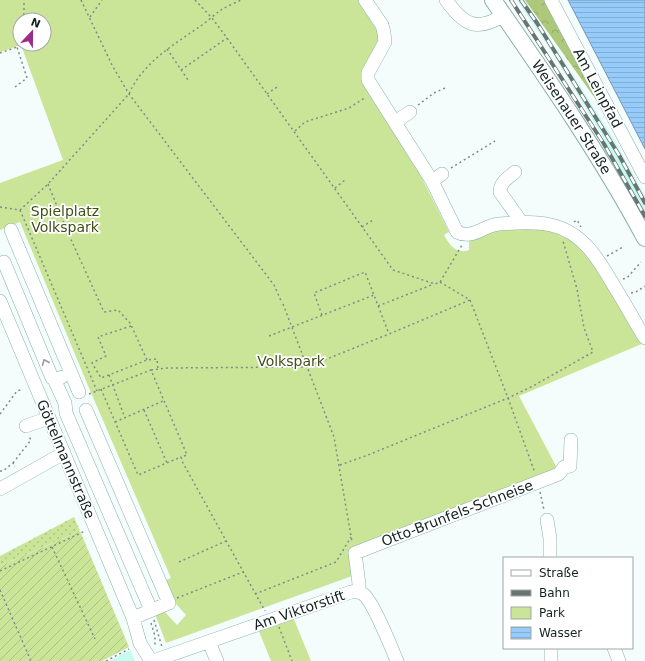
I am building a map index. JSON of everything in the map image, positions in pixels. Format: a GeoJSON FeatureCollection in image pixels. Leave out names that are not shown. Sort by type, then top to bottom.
{"type":"FeatureCollection","features":[{"type":"Feature","properties":{"kind":"main road","name":"Weisenauer Straße"},"geometry":{"type":"LineString","coordinates":[[493,0],[587,138],[616,185],[645,238]]}},
{"type":"Feature","properties":{"kind":"street"},"geometry":{"type":"LineString","coordinates":[[366,0],[382,25],[385,42],[368,73],[368,80],[394,122],[437,178],[454,228],[457,232],[462,235],[467,235],[496,224],[545,223],[574,234],[599,260],[645,338]]}},
{"type":"Feature","properties":{"kind":"street"},"geometry":{"type":"LineString","coordinates":[[446,0],[464,20],[474,25],[489,24],[504,15]]}},
{"type":"Feature","properties":{"kind":"street","name":"Am Leinpfad"},"geometry":{"type":"LineString","coordinates":[[551,0],[645,177]]}},
{"type":"Feature","properties":{"kind":"street"},"geometry":{"type":"LineString","coordinates":[[394,122],[410,112]]}},
{"type":"Feature","properties":{"kind":"street"},"geometry":{"type":"LineString","coordinates":[[515,172],[502,184],[500,187],[500,192],[522,223]]}},
{"type":"Feature","properties":{"kind":"street"},"geometry":{"type":"LineString","coordinates":[[11,230],[70,370],[83,393]]}},
{"type":"Feature","properties":{"kind":"street"},"geometry":{"type":"LineString","coordinates":[[21,255],[2,263],[52,378],[54,379],[65,403],[66,413],[151,614]]}},
{"type":"Feature","properties":{"kind":"street","name":"Göttelmannstraße"},"geometry":{"type":"LineString","coordinates":[[0,301],[133,618],[155,658]]}},
{"type":"Feature","properties":{"kind":"street"},"geometry":{"type":"LineString","coordinates":[[54,379],[60,378],[70,370]]}},
{"type":"Feature","properties":{"kind":"street"},"geometry":{"type":"LineString","coordinates":[[86,410],[169,603],[151,614],[133,618]]}},
{"type":"Feature","properties":{"kind":"street"},"geometry":{"type":"LineString","coordinates":[[26,426],[49,418]]}},
{"type":"Feature","properties":{"kind":"street","name":"Otto-Brunfels-Schneise"},"geometry":{"type":"LineString","coordinates":[[355,554],[559,474],[564,467],[570,466],[570,440]]}},
{"type":"Feature","properties":{"kind":"street"},"geometry":{"type":"LineString","coordinates":[[0,489],[64,453]]}},
{"type":"Feature","properties":{"kind":"street"},"geometry":{"type":"LineString","coordinates":[[546,516],[550,538],[550,557]]}},
{"type":"Feature","properties":{"kind":"street"},"geometry":{"type":"LineString","coordinates":[[355,554],[359,592]]}},
{"type":"Feature","properties":{"kind":"street","name":"Am Viktorstift"},"geometry":{"type":"LineString","coordinates":[[155,658],[210,642],[351,592],[359,592],[365,595],[372,605],[373,623],[397,661]]}},
{"type":"Feature","properties":{"kind":"street"},"geometry":{"type":"LineString","coordinates":[[210,642],[217,661]]}},
{"type":"Feature","properties":{"kind":"street"},"geometry":{"type":"LineString","coordinates":[[550,649],[551,661]]}},
{"type":"Feature","properties":{"kind":"street"},"geometry":{"type":"LineString","coordinates":[[614,649],[619,661]]}},
{"type":"Feature","properties":{"kind":"path"},"geometry":{"type":"LineString","coordinates":[[24,0],[24,12]]}},
{"type":"Feature","properties":{"kind":"path"},"geometry":{"type":"LineString","coordinates":[[81,0],[112,65],[129,94],[274,285],[334,436],[355,554]]}},
{"type":"Feature","properties":{"kind":"path"},"geometry":{"type":"LineString","coordinates":[[90,17],[102,0]]}},
{"type":"Feature","properties":{"kind":"path"},"geometry":{"type":"LineString","coordinates":[[195,0],[212,18],[227,38],[393,270],[435,284]]}},
{"type":"Feature","properties":{"kind":"path"},"geometry":{"type":"LineString","coordinates":[[20,210],[48,184],[129,94],[136,80],[143,72],[167,49],[212,18],[221,10],[241,0]]}},
{"type":"Feature","properties":{"kind":"path"},"geometry":{"type":"LineString","coordinates":[[181,70],[227,38]]}},
{"type":"Feature","properties":{"kind":"path"},"geometry":{"type":"LineString","coordinates":[[0,53],[12,49]]}},
{"type":"Feature","properties":{"kind":"path"},"geometry":{"type":"LineString","coordinates":[[167,49],[188,80]]}},
{"type":"Feature","properties":{"kind":"path"},"geometry":{"type":"LineString","coordinates":[[15,87],[27,78],[18,52]]}},
{"type":"Feature","properties":{"kind":"path"},"geometry":{"type":"LineString","coordinates":[[267,94],[278,86]]}},
{"type":"Feature","properties":{"kind":"path"},"geometry":{"type":"LineString","coordinates":[[410,112],[434,93],[445,88]]}},
{"type":"Feature","properties":{"kind":"path"},"geometry":{"type":"LineString","coordinates":[[294,131],[305,122],[349,108],[364,98]]}},
{"type":"Feature","properties":{"kind":"path"},"geometry":{"type":"LineString","coordinates":[[437,178],[495,141]]}},
{"type":"Feature","properties":{"kind":"path"},"geometry":{"type":"LineString","coordinates":[[334,188],[345,180]]}},
{"type":"Feature","properties":{"kind":"path"},"geometry":{"type":"LineString","coordinates":[[48,184],[68,233],[104,312],[118,310],[130,323],[146,360]]}},
{"type":"Feature","properties":{"kind":"path"},"geometry":{"type":"LineString","coordinates":[[0,207],[20,210]]}},
{"type":"Feature","properties":{"kind":"path"},"geometry":{"type":"LineString","coordinates":[[20,210],[97,390]]}},
{"type":"Feature","properties":{"kind":"path"},"geometry":{"type":"LineString","coordinates":[[362,227],[372,220]]}},
{"type":"Feature","properties":{"kind":"path"},"geometry":{"type":"LineString","coordinates":[[378,306],[440,282],[467,235]]}},
{"type":"Feature","properties":{"kind":"path"},"geometry":{"type":"LineString","coordinates":[[599,260],[622,247]]}},
{"type":"Feature","properties":{"kind":"path"},"geometry":{"type":"LineString","coordinates":[[340,465],[508,398],[533,386],[593,352],[584,328],[577,289],[568,255]]}},
{"type":"Feature","properties":{"kind":"path"},"geometry":{"type":"LineString","coordinates":[[616,288],[641,262]]}},
{"type":"Feature","properties":{"kind":"path"},"geometry":{"type":"LineString","coordinates":[[322,315],[314,293],[365,272],[388,334]]}},
{"type":"Feature","properties":{"kind":"path"},"geometry":{"type":"LineString","coordinates":[[440,282],[470,300],[538,481],[546,516]]}},
{"type":"Feature","properties":{"kind":"path"},"geometry":{"type":"LineString","coordinates":[[616,288],[630,293],[636,292],[645,286]]}},
{"type":"Feature","properties":{"kind":"path"},"geometry":{"type":"LineString","coordinates":[[269,336],[374,295]]}},
{"type":"Feature","properties":{"kind":"path"},"geometry":{"type":"LineString","coordinates":[[83,393],[101,389],[151,370],[158,369],[307,366],[470,300]]}},
{"type":"Feature","properties":{"kind":"path"},"geometry":{"type":"LineString","coordinates":[[131,326],[98,337],[106,356],[92,363],[101,378],[146,360],[157,360],[158,369]]}},
{"type":"Feature","properties":{"kind":"path"},"geometry":{"type":"LineString","coordinates":[[101,389],[138,475],[186,455],[151,370]]}},
{"type":"Feature","properties":{"kind":"path"},"geometry":{"type":"LineString","coordinates":[[109,375],[125,418]]}},
{"type":"Feature","properties":{"kind":"path"},"geometry":{"type":"LineString","coordinates":[[0,414],[17,392],[23,390]]}},
{"type":"Feature","properties":{"kind":"path"},"geometry":{"type":"LineString","coordinates":[[115,422],[163,402]]}},
{"type":"Feature","properties":{"kind":"path"},"geometry":{"type":"LineString","coordinates":[[144,410],[167,463]]}},
{"type":"Feature","properties":{"kind":"path"},"geometry":{"type":"LineString","coordinates":[[13,463],[31,440],[26,426]]}},
{"type":"Feature","properties":{"kind":"path"},"geometry":{"type":"LineString","coordinates":[[181,457],[194,484],[267,615]]}},
{"type":"Feature","properties":{"kind":"path"},"geometry":{"type":"LineString","coordinates":[[0,571],[87,530]]}},
{"type":"Feature","properties":{"kind":"path"},"geometry":{"type":"LineString","coordinates":[[255,594],[336,562],[352,536]]}},
{"type":"Feature","properties":{"kind":"path"},"geometry":{"type":"LineString","coordinates":[[178,562],[226,541]]}},
{"type":"Feature","properties":{"kind":"path"},"geometry":{"type":"LineString","coordinates":[[52,547],[95,639]]}},
{"type":"Feature","properties":{"kind":"path"},"geometry":{"type":"LineString","coordinates":[[169,603],[182,596],[243,572]]}},
{"type":"Feature","properties":{"kind":"path"},"geometry":{"type":"LineString","coordinates":[[0,590],[31,661]]}},
{"type":"Feature","properties":{"kind":"path"},"geometry":{"type":"LineString","coordinates":[[151,614],[158,635],[155,658]]}},
{"type":"Feature","properties":{"kind":"path"},"geometry":{"type":"LineString","coordinates":[[151,614],[155,636],[155,658]]}},
{"type":"Feature","properties":{"kind":"path"},"geometry":{"type":"LineString","coordinates":[[279,626],[292,661]]}},
{"type":"Feature","properties":{"kind":"path"},"geometry":{"type":"LineString","coordinates":[[106,661],[129,649]]}},
{"type":"Feature","properties":{"kind":"shaded area"},"geometry":{"type":"Polygon","coordinates":[[[517,0],[525,0],[613,138],[645,196],[645,222],[629,190],[601,145],[606,142],[552,52],[517,0]]]}},
{"type":"Feature","properties":{"kind":"shaded area"},"geometry":{"type":"Polygon","coordinates":[[[130,650],[135,661],[109,661],[130,650]]]}},
{"type":"Feature","properties":{"kind":"green space","name":"Volkspark"},"geometry":{"type":"Polygon","coordinates":[[[0,0],[358,0],[378,32],[379,40],[365,65],[449,232],[444,235],[448,242],[457,250],[469,250],[469,240],[500,227],[540,226],[563,234],[589,253],[644,343],[519,396],[557,468],[351,549],[355,575],[166,643],[155,614],[164,611],[177,625],[186,615],[169,596],[162,582],[171,578],[89,388],[20,222],[0,230],[0,183],[63,160],[24,52],[52,52],[52,12],[12,12],[12,48],[0,52],[0,0]]]}},
{"type":"Feature","properties":{"kind":"green space"},"geometry":{"type":"Polygon","coordinates":[[[525,0],[548,0],[614,125],[525,0]]]}},
{"type":"Feature","properties":{"kind":"green space"},"geometry":{"type":"Polygon","coordinates":[[[74,517],[80,531],[0,566],[0,556],[74,517]]]}},
{"type":"Feature","properties":{"kind":"green space"},"geometry":{"type":"Polygon","coordinates":[[[80,531],[129,647],[102,661],[0,661],[0,566],[80,531]]]}},
{"type":"Feature","properties":{"kind":"green space"},"geometry":{"type":"Polygon","coordinates":[[[293,617],[311,661],[271,661],[258,629],[293,617]]]}},
{"type":"Feature","properties":{"kind":"water"},"geometry":{"type":"Polygon","coordinates":[[[568,0],[645,0],[645,149],[568,0]]]}},
{"type":"Feature","properties":{"kind":"railway"},"geometry":{"type":"LineString","coordinates":[[511,0],[604,144],[645,216]]}},
{"type":"Feature","properties":{"kind":"railway"},"geometry":{"type":"LineString","coordinates":[[521,0],[537,23],[619,155],[645,203]]}},
{"type":"Feature","properties":{"kind":"park label","name":"Spielplatz Volkspark"},"geometry":{"type":"Point","coordinates":[65,220]}}]}
